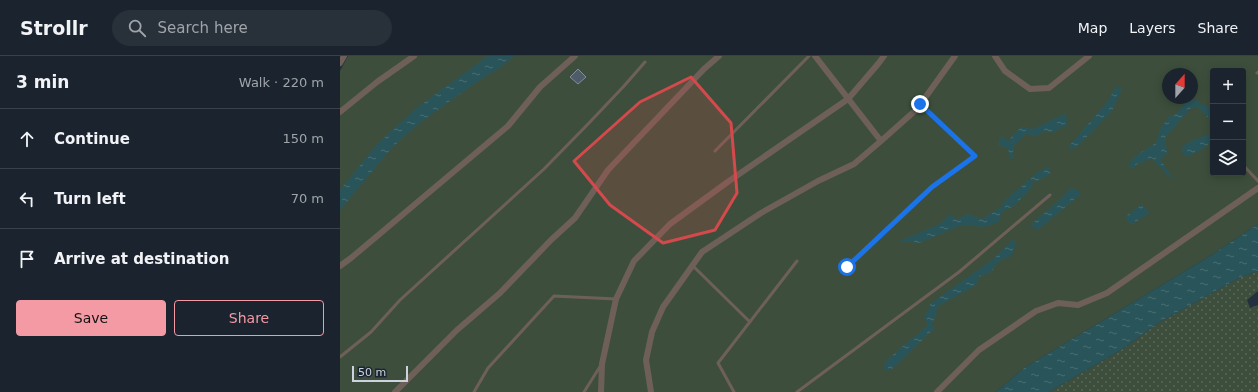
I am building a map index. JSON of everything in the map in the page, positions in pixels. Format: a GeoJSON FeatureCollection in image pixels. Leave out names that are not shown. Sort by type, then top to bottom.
{"type":"FeatureCollection","features":[{"type":"Feature","properties":{"kind":"street"},"geometry":{"type":"LineString","coordinates":[[340,63],[344,56]]}},
{"type":"Feature","properties":{"kind":"street"},"geometry":{"type":"LineString","coordinates":[[340,112],[377,82],[414,56]]}},
{"type":"Feature","properties":{"kind":"street"},"geometry":{"type":"LineString","coordinates":[[340,266],[508,126],[540,87],[575,56]]}},
{"type":"Feature","properties":{"kind":"street"},"geometry":{"type":"LineString","coordinates":[[395,392],[457,330],[500,293],[551,240],[575,218],[608,170],[704,68],[719,56]]}},
{"type":"Feature","properties":{"kind":"street"},"geometry":{"type":"LineString","coordinates":[[815,56],[881,142]]}},
{"type":"Feature","properties":{"kind":"street"},"geometry":{"type":"LineString","coordinates":[[601,392],[602,364],[616,299],[634,261],[670,224],[729,181],[848,99],[884,56]]}},
{"type":"Feature","properties":{"kind":"street"},"geometry":{"type":"LineString","coordinates":[[651,392],[646,360],[652,332],[664,307],[702,252],[762,213],[818,181],[854,164],[917,109],[955,56]]}},
{"type":"Feature","properties":{"kind":"street"},"geometry":{"type":"LineString","coordinates":[[995,56],[1005,71],[1030,89],[1049,88],[1089,56]]}},
{"type":"Feature","properties":{"kind":"street"},"geometry":{"type":"LineString","coordinates":[[937,392],[979,350],[1036,311],[1058,303],[1078,305],[1107,293],[1258,188]]}},
{"type":"Feature","properties":{"kind":"lane"},"geometry":{"type":"LineString","coordinates":[[715,151],[809,56]]}},
{"type":"Feature","properties":{"kind":"lane"},"geometry":{"type":"LineString","coordinates":[[340,357],[371,332],[400,300],[544,169],[594,118],[645,62]]}},
{"type":"Feature","properties":{"kind":"lane"},"geometry":{"type":"LineString","coordinates":[[847,267],[932,187],[975,156],[920,104]]}},
{"type":"Feature","properties":{"kind":"lane"},"geometry":{"type":"LineString","coordinates":[[1246,168],[1258,181]]}},
{"type":"Feature","properties":{"kind":"lane"},"geometry":{"type":"LineString","coordinates":[[796,392],[959,272],[1050,195]]}},
{"type":"Feature","properties":{"kind":"lane"},"geometry":{"type":"LineString","coordinates":[[734,392],[718,363],[797,261]]}},
{"type":"Feature","properties":{"kind":"lane"},"geometry":{"type":"LineString","coordinates":[[693,265],[750,322]]}},
{"type":"Feature","properties":{"kind":"lane"},"geometry":{"type":"LineString","coordinates":[[474,392],[488,368],[554,296],[616,299]]}},
{"type":"Feature","properties":{"kind":"lane"},"geometry":{"type":"LineString","coordinates":[[584,392],[602,364]]}},
{"type":"Feature","properties":{"kind":"highlighted area"},"geometry":{"type":"Polygon","coordinates":[[[691,77],[731,123],[737,193],[715,230],[663,243],[610,205],[574,161],[640,102],[691,77]]]}},
{"type":"Feature","properties":{"kind":"shaded area"},"geometry":{"type":"Polygon","coordinates":[[[348,56],[1258,56],[1258,224],[1210,256],[1024,368],[996,392],[340,392],[340,71],[348,56]]]}},
{"type":"Feature","properties":{"kind":"shaded area"},"geometry":{"type":"Polygon","coordinates":[[[1258,271],[1258,291],[1247,300],[1250,308],[1258,305],[1258,392],[1049,392],[1124,348],[1158,323],[1241,277],[1258,271]]]}},
{"type":"Feature","properties":{"kind":"water"},"geometry":{"type":"Polygon","coordinates":[[[488,56],[514,56],[501,67],[425,119],[408,133],[390,150],[340,210],[340,190],[378,143],[419,106],[488,56]]]}},
{"type":"Feature","properties":{"kind":"water"},"geometry":{"type":"Polygon","coordinates":[[[1116,86],[1122,89],[1112,111],[1076,148],[1069,149],[1070,145],[1108,101],[1116,86]]]}},
{"type":"Feature","properties":{"kind":"water"},"geometry":{"type":"Polygon","coordinates":[[[1198,101],[1200,104],[1210,108],[1210,120],[1198,107],[1191,108],[1164,139],[1167,154],[1160,159],[1174,180],[1167,175],[1152,158],[1136,165],[1132,169],[1128,166],[1135,156],[1156,143],[1161,127],[1171,115],[1174,116],[1184,104],[1198,104],[1198,101]]]}},
{"type":"Feature","properties":{"kind":"water"},"geometry":{"type":"Polygon","coordinates":[[[1066,113],[1067,125],[1052,133],[1045,131],[1037,136],[1026,134],[1013,147],[1014,158],[1010,159],[1008,148],[1000,146],[999,140],[1001,136],[1009,141],[1021,127],[1033,129],[1066,113]]]}},
{"type":"Feature","properties":{"kind":"water"},"geometry":{"type":"Polygon","coordinates":[[[1210,134],[1210,143],[1187,157],[1181,151],[1189,142],[1210,134]]]}},
{"type":"Feature","properties":{"kind":"water"},"geometry":{"type":"Polygon","coordinates":[[[1050,166],[1050,174],[1038,181],[1033,180],[1032,187],[1014,206],[1001,212],[1000,221],[982,227],[972,225],[959,226],[919,243],[899,241],[938,225],[951,214],[956,220],[967,214],[982,219],[1001,207],[1005,200],[1038,172],[1050,166]]]}},
{"type":"Feature","properties":{"kind":"water"},"geometry":{"type":"Polygon","coordinates":[[[1071,188],[1077,190],[1081,194],[1038,230],[1030,225],[1057,202],[1071,188]]]}},
{"type":"Feature","properties":{"kind":"water"},"geometry":{"type":"Polygon","coordinates":[[[1142,204],[1149,213],[1131,225],[1125,217],[1142,204]]]}},
{"type":"Feature","properties":{"kind":"water"},"geometry":{"type":"Polygon","coordinates":[[[1258,224],[1258,271],[1241,277],[1158,323],[1124,348],[1049,392],[996,392],[1024,368],[1210,256],[1258,224]]]}},
{"type":"Feature","properties":{"kind":"water"},"geometry":{"type":"Polygon","coordinates":[[[1012,240],[1016,242],[1012,255],[998,262],[991,272],[979,277],[976,285],[937,307],[936,316],[932,323],[934,329],[891,370],[884,369],[885,362],[928,324],[924,316],[930,308],[930,304],[992,260],[1012,240]]]}},
{"type":"Feature","properties":{"kind":"building"},"geometry":{"type":"Polygon","coordinates":[[[578,69],[586,77],[578,84],[570,77],[578,69]]]}},
{"type":"Feature","properties":{"kind":"route"},"geometry":{"type":"LineString","coordinates":[[847,267],[932,187],[975,156],[920,104]]}}]}
